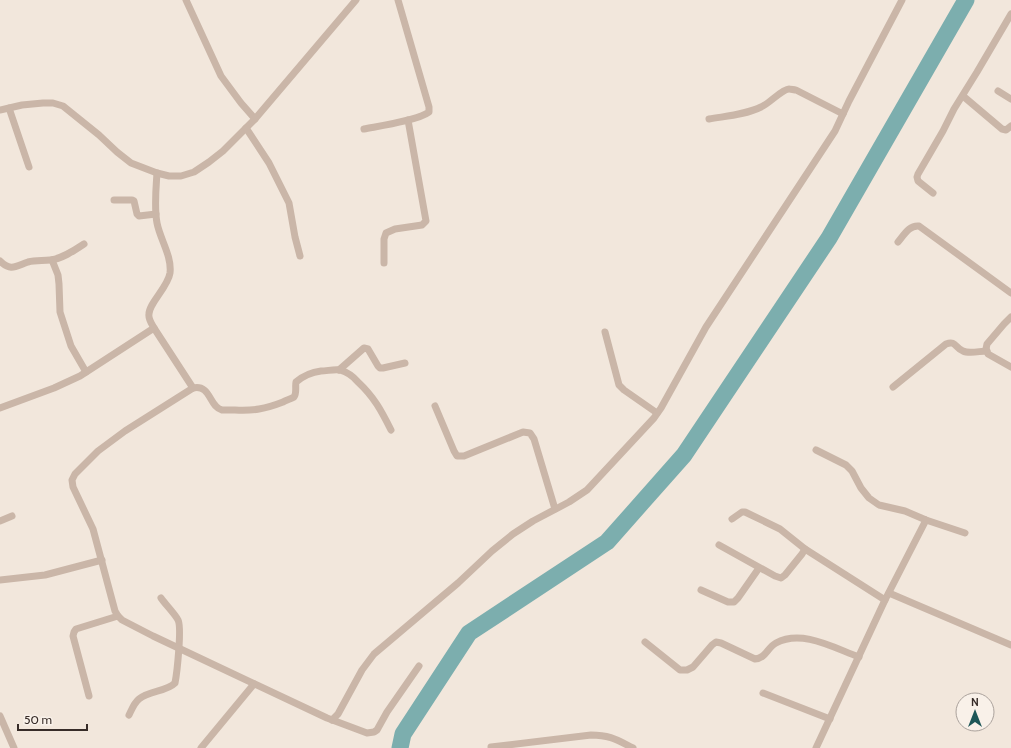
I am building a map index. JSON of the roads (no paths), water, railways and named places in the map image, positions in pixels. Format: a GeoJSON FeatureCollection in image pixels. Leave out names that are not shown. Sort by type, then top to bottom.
{"type":"FeatureCollection","features":[{"type":"Feature","properties":{"kind":"street"},"geometry":{"type":"LineString","coordinates":[[186,0],[222,76],[241,103],[254,117]]}},
{"type":"Feature","properties":{"kind":"street"},"geometry":{"type":"LineString","coordinates":[[0,110],[22,105],[44,103],[53,103],[63,106],[131,163],[169,176],[181,176],[194,172],[224,151],[246,128],[356,0]]}},
{"type":"Feature","properties":{"kind":"street"},"geometry":{"type":"LineString","coordinates":[[364,129],[408,120],[425,115],[429,112],[429,107],[398,0]]}},
{"type":"Feature","properties":{"kind":"street"},"geometry":{"type":"LineString","coordinates":[[332,720],[338,714],[362,670],[374,654],[513,534],[533,521],[570,502],[587,490],[654,418],[706,327],[835,131],[902,0]]}},
{"type":"Feature","properties":{"kind":"street"},"geometry":{"type":"LineString","coordinates":[[933,193],[918,181],[918,174],[1011,14]]}},
{"type":"Feature","properties":{"kind":"street"},"geometry":{"type":"LineString","coordinates":[[709,119],[754,110],[766,104],[784,90],[790,89],[796,90],[843,114]]}},
{"type":"Feature","properties":{"kind":"street"},"geometry":{"type":"LineString","coordinates":[[998,91],[1011,99]]}},
{"type":"Feature","properties":{"kind":"street"},"geometry":{"type":"LineString","coordinates":[[963,96],[1002,129],[1006,130],[1011,126]]}},
{"type":"Feature","properties":{"kind":"street"},"geometry":{"type":"LineString","coordinates":[[10,108],[29,167]]}},
{"type":"Feature","properties":{"kind":"street"},"geometry":{"type":"LineString","coordinates":[[384,263],[384,239],[386,233],[396,229],[422,225],[426,221],[408,120]]}},
{"type":"Feature","properties":{"kind":"street"},"geometry":{"type":"LineString","coordinates":[[246,128],[269,163],[289,203],[300,256]]}},
{"type":"Feature","properties":{"kind":"street"},"geometry":{"type":"LineString","coordinates":[[157,173],[156,214],[158,231],[168,258],[170,275],[148,315],[154,328],[193,388]]}},
{"type":"Feature","properties":{"kind":"street"},"geometry":{"type":"LineString","coordinates":[[114,200],[134,201],[137,214],[139,216],[156,214]]}},
{"type":"Feature","properties":{"kind":"street"},"geometry":{"type":"LineString","coordinates":[[898,242],[910,227],[919,226],[1011,293]]}},
{"type":"Feature","properties":{"kind":"street"},"geometry":{"type":"LineString","coordinates":[[0,261],[5,266],[11,268],[28,262],[52,260],[69,253],[84,244]]}},
{"type":"Feature","properties":{"kind":"street"},"geometry":{"type":"LineString","coordinates":[[52,260],[58,275],[60,312],[71,346],[86,372]]}},
{"type":"Feature","properties":{"kind":"street"},"geometry":{"type":"LineString","coordinates":[[1011,318],[987,344],[986,349],[988,354],[1011,367]]}},
{"type":"Feature","properties":{"kind":"street"},"geometry":{"type":"LineString","coordinates":[[0,408],[54,388],[86,372],[154,328]]}},
{"type":"Feature","properties":{"kind":"street"},"geometry":{"type":"LineString","coordinates":[[606,332],[619,385],[657,413]]}},
{"type":"Feature","properties":{"kind":"street"},"geometry":{"type":"LineString","coordinates":[[893,387],[950,342],[955,344],[963,351],[987,351]]}},
{"type":"Feature","properties":{"kind":"street"},"geometry":{"type":"LineString","coordinates":[[339,370],[364,348],[368,349],[380,368],[405,363]]}},
{"type":"Feature","properties":{"kind":"street"},"geometry":{"type":"LineString","coordinates":[[391,430],[379,407],[368,391],[353,376],[339,370],[309,374],[296,382],[296,394],[292,398],[260,409],[221,409],[216,406],[204,389],[198,386],[112,440],[75,474],[72,480],[73,487],[93,529],[115,611],[122,620],[332,720],[367,733],[377,730],[387,712],[419,666]]}},
{"type":"Feature","properties":{"kind":"street"},"geometry":{"type":"LineString","coordinates":[[435,406],[457,456],[464,456],[523,432],[530,433],[534,439],[555,509]]}},
{"type":"Feature","properties":{"kind":"street"},"geometry":{"type":"LineString","coordinates":[[816,450],[846,465],[852,471],[861,488],[869,498],[879,505],[905,511],[926,520],[965,533]]}},
{"type":"Feature","properties":{"kind":"street"},"geometry":{"type":"LineString","coordinates":[[732,519],[742,512],[745,512],[780,529],[805,549],[887,597],[1011,645]]}},
{"type":"Feature","properties":{"kind":"street"},"geometry":{"type":"LineString","coordinates":[[0,521],[12,516]]}},
{"type":"Feature","properties":{"kind":"street"},"geometry":{"type":"LineString","coordinates":[[816,748],[887,597],[926,520]]}},
{"type":"Feature","properties":{"kind":"street"},"geometry":{"type":"LineString","coordinates":[[719,545],[759,568],[781,578],[805,549]]}},
{"type":"Feature","properties":{"kind":"street"},"geometry":{"type":"LineString","coordinates":[[0,580],[46,575],[102,560]]}},
{"type":"Feature","properties":{"kind":"street"},"geometry":{"type":"LineString","coordinates":[[701,590],[728,602],[734,602],[759,568]]}},
{"type":"Feature","properties":{"kind":"street"},"geometry":{"type":"LineString","coordinates":[[128,715],[134,704],[139,699],[147,694],[171,686],[175,683],[180,625],[178,620],[160,598]]}},
{"type":"Feature","properties":{"kind":"street"},"geometry":{"type":"LineString","coordinates":[[90,696],[73,636],[74,632],[76,629],[118,616]]}},
{"type":"Feature","properties":{"kind":"street"},"geometry":{"type":"LineString","coordinates":[[645,642],[680,670],[686,670],[693,667],[716,642],[754,659],[765,655],[775,644],[783,640],[803,638],[813,640],[859,657]]}},
{"type":"Feature","properties":{"kind":"street"},"geometry":{"type":"LineString","coordinates":[[201,748],[254,684]]}},
{"type":"Feature","properties":{"kind":"street"},"geometry":{"type":"LineString","coordinates":[[763,693],[830,719]]}},
{"type":"Feature","properties":{"kind":"street"},"geometry":{"type":"LineString","coordinates":[[0,716],[3,730],[14,748]]}},
{"type":"Feature","properties":{"kind":"street"},"geometry":{"type":"LineString","coordinates":[[491,746],[602,735],[613,738],[633,748]]}},
{"type":"Feature","properties":{"kind":"waterway"},"geometry":{"type":"LineString","coordinates":[[400,748],[403,734],[469,633],[607,542],[684,455],[829,238],[966,0]]}}]}
